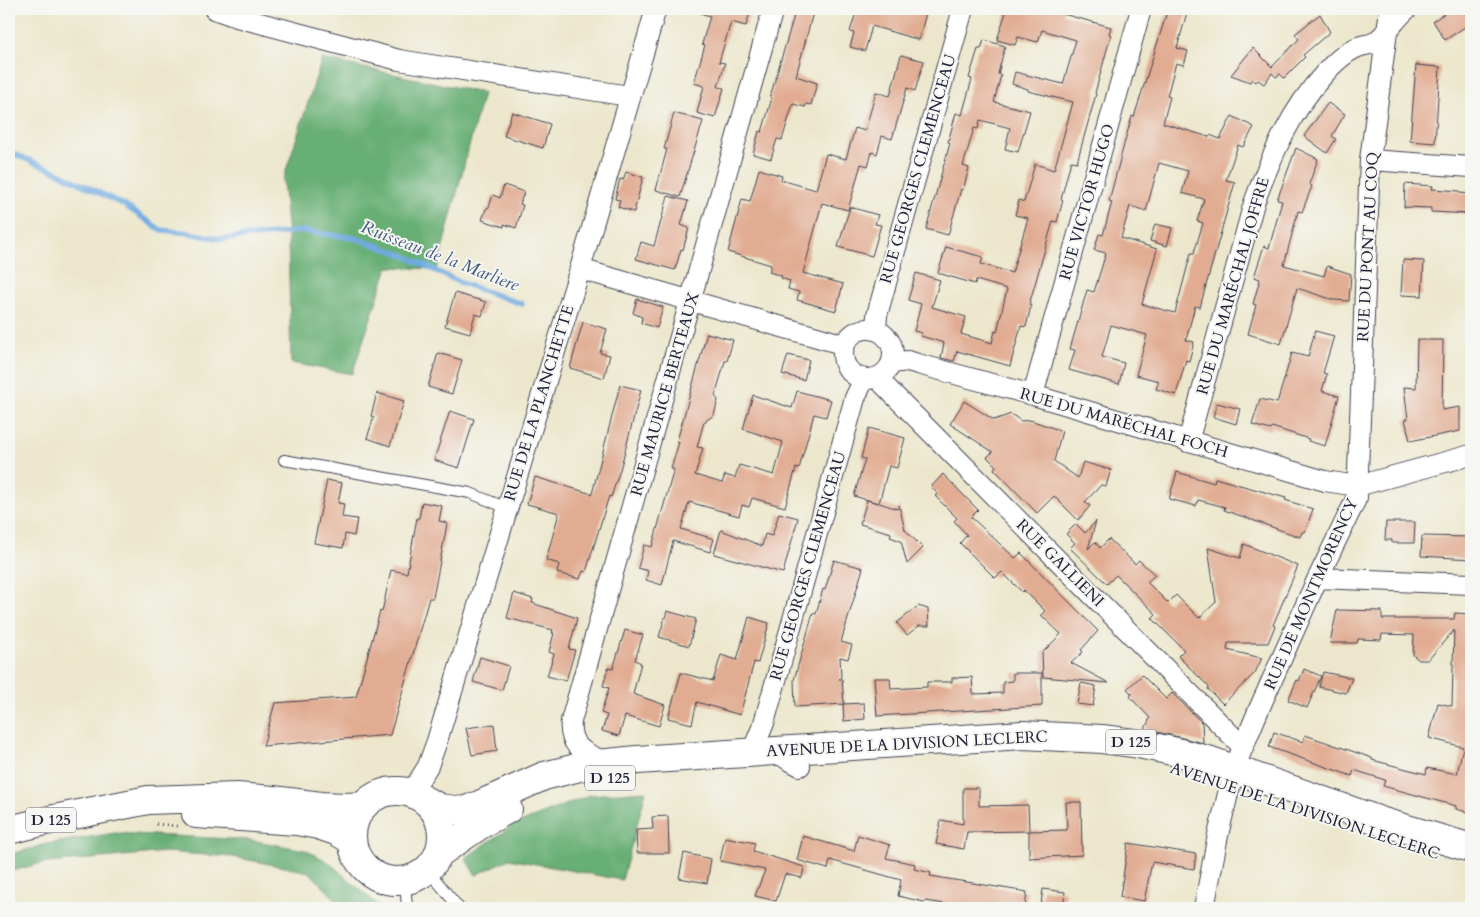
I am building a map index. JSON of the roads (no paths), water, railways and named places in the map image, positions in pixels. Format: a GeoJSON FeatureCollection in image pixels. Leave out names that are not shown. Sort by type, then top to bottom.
{"type":"FeatureCollection","features":[{"type":"Feature","properties":{"kind":"main road","name":"AVENUE DE LA DIVISION LECLERC"},"geometry":{"type":"LineString","coordinates":[[419,797],[440,808],[463,811],[479,806],[544,776],[588,765],[1023,735],[1066,736],[1134,743],[1236,767],[1383,822],[1471,848]]}},
{"type":"Feature","properties":{"kind":"main road","name":"AVENUE DE LA DIVISION LECLERC"},"geometry":{"type":"LineString","coordinates":[[423,868],[494,816],[567,785],[613,778],[1029,750],[1053,750],[1112,756],[1146,761],[1184,770],[1236,767],[1403,844],[1471,863]]}},
{"type":"Feature","properties":{"kind":"main road"},"geometry":{"type":"LineString","coordinates":[[390,791],[419,797],[433,808],[439,820],[442,833],[441,846],[423,868],[392,880],[370,872],[356,853],[352,840],[355,822],[364,806],[375,797],[390,791]]}},
{"type":"Feature","properties":{"kind":"main road","name":"D 125"},"geometry":{"type":"LineString","coordinates":[[9,830],[148,800],[220,797],[273,800],[321,806],[364,806]]}},
{"type":"Feature","properties":{"kind":"main road","name":"D 125"},"geometry":{"type":"LineString","coordinates":[[94,811],[187,813],[297,821],[318,825],[352,840]]}},
{"type":"Feature","properties":{"kind":"street"},"geometry":{"type":"LineString","coordinates":[[214,9],[237,17],[399,60],[629,96]]}},
{"type":"Feature","properties":{"kind":"street","name":"RUE DE LA PLANCHETTE"},"geometry":{"type":"LineString","coordinates":[[419,797],[580,269],[629,96],[656,9]]}},
{"type":"Feature","properties":{"kind":"street","name":"RUE MAURICE BERTEAUX"},"geometry":{"type":"LineString","coordinates":[[606,763],[575,744],[570,729],[571,721],[773,9]]}},
{"type":"Feature","properties":{"kind":"street","name":"RUE GEORGES CLEMENCEAU"},"geometry":{"type":"LineString","coordinates":[[876,330],[877,315],[963,9]]}},
{"type":"Feature","properties":{"kind":"street","name":"RUE VICTOR HUGO"},"geometry":{"type":"LineString","coordinates":[[1034,395],[1141,9]]}},
{"type":"Feature","properties":{"kind":"street","name":"RUE DU PONT AU COQ"},"geometry":{"type":"LineString","coordinates":[[1357,486],[1370,160],[1390,9]]}},
{"type":"Feature","properties":{"kind":"street","name":"RUE DU MARÉCHAL JOFFRE"},"geometry":{"type":"LineString","coordinates":[[1188,442],[1254,203],[1276,149],[1303,102],[1325,72],[1350,51],[1374,43],[1387,31],[1399,15],[1407,9]]}},
{"type":"Feature","properties":{"kind":"street"},"geometry":{"type":"LineString","coordinates":[[1370,160],[1471,167]]}},
{"type":"Feature","properties":{"kind":"street"},"geometry":{"type":"LineString","coordinates":[[580,269],[845,344]]}},
{"type":"Feature","properties":{"kind":"street"},"geometry":{"type":"LineString","coordinates":[[861,330],[876,330],[889,340],[892,347],[879,373],[850,372],[843,359],[845,344],[848,338],[861,330]]}},
{"type":"Feature","properties":{"kind":"street","name":"RUE DU MARÉCHAL FOCH"},"geometry":{"type":"LineString","coordinates":[[879,373],[908,361],[1034,395],[1325,481],[1357,486]]}},
{"type":"Feature","properties":{"kind":"street","name":"RUE GEORGES CLEMENCEAU"},"geometry":{"type":"LineString","coordinates":[[763,752],[766,738],[764,723],[855,398],[879,373]]}},
{"type":"Feature","properties":{"kind":"street","name":"RUE GALLIENI"},"geometry":{"type":"LineString","coordinates":[[879,373],[883,384],[1236,767]]}},
{"type":"Feature","properties":{"kind":"street","name":"RUE DE MONTMORENCY"},"geometry":{"type":"LineString","coordinates":[[1204,908],[1236,767],[1318,578],[1358,497],[1357,486],[1471,455]]}},
{"type":"Feature","properties":{"kind":"street"},"geometry":{"type":"LineString","coordinates":[[1318,578],[1471,584]]}},
{"type":"Feature","properties":{"kind":"street"},"geometry":{"type":"LineString","coordinates":[[763,752],[800,766]]}},
{"type":"Feature","properties":{"kind":"lane"},"geometry":{"type":"LineString","coordinates":[[284,460],[470,493],[507,508]]}},
{"type":"Feature","properties":{"kind":"lane"},"geometry":{"type":"LineString","coordinates":[[407,908],[423,868],[459,908]]}},
{"type":"Feature","properties":{"kind":"waterway","name":"Ruisseau de la Marliere"},"geometry":{"type":"LineString","coordinates":[[9,152],[55,171],[124,205],[161,230],[221,239],[303,231],[355,238],[401,254],[459,282],[522,304]]}}]}
